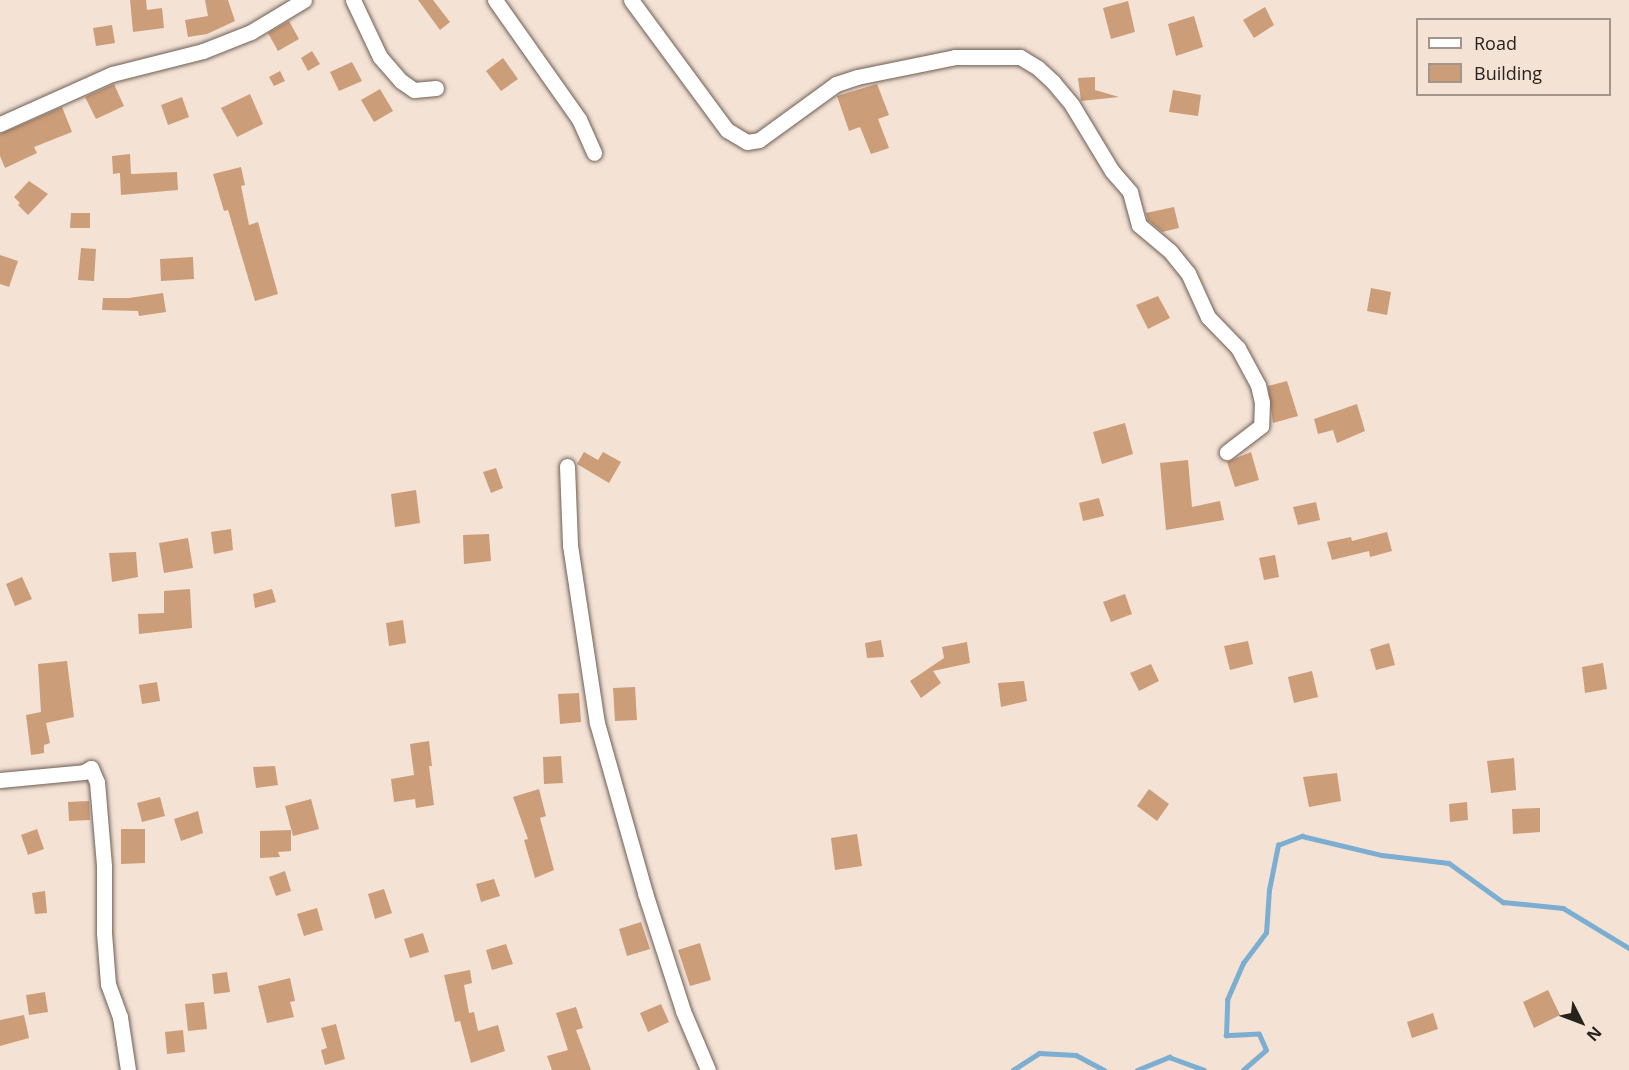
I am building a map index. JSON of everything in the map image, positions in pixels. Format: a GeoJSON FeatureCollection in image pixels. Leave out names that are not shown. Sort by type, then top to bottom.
{"type":"FeatureCollection","features":[{"type":"Feature","properties":{"kind":"street"},"geometry":{"type":"LineString","coordinates":[[0,124],[112,74],[203,51],[251,32],[304,0]]}},
{"type":"Feature","properties":{"kind":"street"},"geometry":{"type":"LineString","coordinates":[[353,0],[380,57],[401,81],[414,90],[436,88]]}},
{"type":"Feature","properties":{"kind":"street"},"geometry":{"type":"LineString","coordinates":[[495,0],[579,119],[594,153]]}},
{"type":"Feature","properties":{"kind":"street"},"geometry":{"type":"LineString","coordinates":[[631,0],[727,130],[747,142],[759,140],[836,84],[857,77],[954,57],[1020,57],[1038,68],[1072,105],[1112,171],[1130,192],[1139,225],[1170,251],[1188,273],[1208,317],[1238,348],[1258,385],[1262,402],[1261,426],[1227,452]]}},
{"type":"Feature","properties":{"kind":"street"},"geometry":{"type":"LineString","coordinates":[[567,466],[570,545],[597,723],[645,893],[683,1011],[708,1070]]}},
{"type":"Feature","properties":{"kind":"street"},"geometry":{"type":"LineString","coordinates":[[0,780],[84,772],[91,768],[98,782],[104,866],[104,933],[108,984],[120,1017],[128,1070]]}},
{"type":"Feature","properties":{"kind":"building"},"geometry":{"type":"Polygon","coordinates":[[[130,0],[146,0],[147,10],[162,8],[164,28],[133,32],[130,0]]]}},
{"type":"Feature","properties":{"kind":"building"},"geometry":{"type":"Polygon","coordinates":[[[205,0],[228,0],[235,21],[207,34],[188,37],[185,20],[208,16],[205,0]]]}},
{"type":"Feature","properties":{"kind":"building"},"geometry":{"type":"Polygon","coordinates":[[[418,0],[433,0],[450,22],[440,30],[418,0]]]}},
{"type":"Feature","properties":{"kind":"building"},"geometry":{"type":"Polygon","coordinates":[[[1128,1],[1135,32],[1111,39],[1103,8],[1128,1]]]}},
{"type":"Feature","properties":{"kind":"building"},"geometry":{"type":"Polygon","coordinates":[[[1265,7],[1274,25],[1254,38],[1243,20],[1265,7]]]}},
{"type":"Feature","properties":{"kind":"building"},"geometry":{"type":"Polygon","coordinates":[[[1194,16],[1203,47],[1176,56],[1168,24],[1194,16]]]}},
{"type":"Feature","properties":{"kind":"building"},"geometry":{"type":"Polygon","coordinates":[[[289,21],[299,39],[278,51],[268,33],[289,21]]]}},
{"type":"Feature","properties":{"kind":"building"},"geometry":{"type":"Polygon","coordinates":[[[112,25],[115,43],[96,46],[93,28],[112,25]]]}},
{"type":"Feature","properties":{"kind":"building"},"geometry":{"type":"Polygon","coordinates":[[[312,51],[320,64],[308,71],[301,58],[312,51]]]}},
{"type":"Feature","properties":{"kind":"building"},"geometry":{"type":"Polygon","coordinates":[[[503,58],[518,79],[501,91],[486,71],[503,58]]]}},
{"type":"Feature","properties":{"kind":"building"},"geometry":{"type":"Polygon","coordinates":[[[352,62],[362,81],[339,91],[330,72],[352,62]]]}},
{"type":"Feature","properties":{"kind":"building"},"geometry":{"type":"Polygon","coordinates":[[[280,71],[285,81],[274,86],[269,77],[280,71]]]}},
{"type":"Feature","properties":{"kind":"building"},"geometry":{"type":"Polygon","coordinates":[[[1095,77],[1095,90],[1119,97],[1081,101],[1078,78],[1095,77]]]}},
{"type":"Feature","properties":{"kind":"building"},"geometry":{"type":"Polygon","coordinates":[[[114,84],[124,106],[96,119],[85,97],[114,84]]]}},
{"type":"Feature","properties":{"kind":"building"},"geometry":{"type":"Polygon","coordinates":[[[877,84],[889,115],[878,119],[889,148],[871,154],[860,127],[849,131],[837,96],[877,84]]]}},
{"type":"Feature","properties":{"kind":"building"},"geometry":{"type":"Polygon","coordinates":[[[380,89],[393,111],[374,122],[361,100],[380,89]]]}},
{"type":"Feature","properties":{"kind":"building"},"geometry":{"type":"Polygon","coordinates":[[[1173,90],[1201,95],[1198,116],[1169,112],[1173,90]]]}},
{"type":"Feature","properties":{"kind":"building"},"geometry":{"type":"Polygon","coordinates":[[[250,94],[263,124],[237,137],[221,108],[250,94]]]}},
{"type":"Feature","properties":{"kind":"building"},"geometry":{"type":"Polygon","coordinates":[[[182,97],[189,117],[168,125],[161,105],[182,97]]]}},
{"type":"Feature","properties":{"kind":"building"},"geometry":{"type":"Polygon","coordinates":[[[62,107],[72,132],[34,147],[37,153],[5,168],[0,156],[0,134],[62,107]]]}},
{"type":"Feature","properties":{"kind":"building"},"geometry":{"type":"Polygon","coordinates":[[[130,154],[131,174],[177,172],[178,190],[121,195],[120,173],[113,174],[112,156],[130,154]]]}},
{"type":"Feature","properties":{"kind":"building"},"geometry":{"type":"Polygon","coordinates":[[[241,167],[245,185],[241,186],[249,225],[258,222],[278,294],[255,301],[228,210],[224,211],[213,174],[241,167]]]}},
{"type":"Feature","properties":{"kind":"building"},"geometry":{"type":"Polygon","coordinates":[[[29,181],[48,194],[28,215],[14,197],[29,181]]]}},
{"type":"Feature","properties":{"kind":"building"},"geometry":{"type":"Polygon","coordinates":[[[1174,207],[1179,228],[1162,232],[1148,220],[1146,213],[1174,207]]]}},
{"type":"Feature","properties":{"kind":"building"},"geometry":{"type":"Polygon","coordinates":[[[71,213],[90,213],[90,228],[70,228],[71,213]]]}},
{"type":"Feature","properties":{"kind":"building"},"geometry":{"type":"Polygon","coordinates":[[[81,248],[96,249],[94,281],[78,280],[81,248]]]}},
{"type":"Feature","properties":{"kind":"building"},"geometry":{"type":"Polygon","coordinates":[[[0,255],[18,261],[9,287],[0,284],[0,255]]]}},
{"type":"Feature","properties":{"kind":"building"},"geometry":{"type":"Polygon","coordinates":[[[193,257],[194,279],[161,281],[160,259],[193,257]]]}},
{"type":"Feature","properties":{"kind":"building"},"geometry":{"type":"Polygon","coordinates":[[[1371,288],[1391,292],[1387,315],[1367,311],[1371,288]]]}},
{"type":"Feature","properties":{"kind":"building"},"geometry":{"type":"Polygon","coordinates":[[[163,293],[166,312],[139,316],[138,311],[102,310],[103,298],[129,298],[163,293]]]}},
{"type":"Feature","properties":{"kind":"building"},"geometry":{"type":"Polygon","coordinates":[[[1158,296],[1170,318],[1148,329],[1136,305],[1158,296]]]}},
{"type":"Feature","properties":{"kind":"building"},"geometry":{"type":"Polygon","coordinates":[[[1287,381],[1298,416],[1273,423],[1268,386],[1287,381]]]}},
{"type":"Feature","properties":{"kind":"building"},"geometry":{"type":"Polygon","coordinates":[[[1357,404],[1365,431],[1337,443],[1333,430],[1318,434],[1314,419],[1357,404]]]}},
{"type":"Feature","properties":{"kind":"building"},"geometry":{"type":"Polygon","coordinates":[[[1125,423],[1133,454],[1102,464],[1093,432],[1125,423]]]}},
{"type":"Feature","properties":{"kind":"building"},"geometry":{"type":"Polygon","coordinates":[[[584,452],[598,460],[603,452],[621,462],[609,483],[577,464],[584,452]]]}},
{"type":"Feature","properties":{"kind":"building"},"geometry":{"type":"Polygon","coordinates":[[[1251,452],[1259,480],[1235,487],[1227,462],[1251,452]]]}},
{"type":"Feature","properties":{"kind":"building"},"geometry":{"type":"Polygon","coordinates":[[[1188,460],[1192,507],[1220,501],[1224,520],[1166,530],[1160,463],[1188,460]]]}},
{"type":"Feature","properties":{"kind":"building"},"geometry":{"type":"Polygon","coordinates":[[[496,468],[503,488],[491,493],[483,472],[496,468]]]}},
{"type":"Feature","properties":{"kind":"building"},"geometry":{"type":"Polygon","coordinates":[[[416,490],[420,523],[395,527],[391,494],[416,490]]]}},
{"type":"Feature","properties":{"kind":"building"},"geometry":{"type":"Polygon","coordinates":[[[1099,498],[1104,516],[1083,521],[1079,503],[1099,498]]]}},
{"type":"Feature","properties":{"kind":"building"},"geometry":{"type":"Polygon","coordinates":[[[1316,502],[1320,520],[1298,525],[1293,507],[1316,502]]]}},
{"type":"Feature","properties":{"kind":"building"},"geometry":{"type":"Polygon","coordinates":[[[231,529],[233,550],[214,554],[211,532],[231,529]]]}},
{"type":"Feature","properties":{"kind":"building"},"geometry":{"type":"Polygon","coordinates":[[[1387,532],[1392,551],[1370,557],[1369,551],[1332,560],[1327,542],[1351,537],[1352,541],[1387,532]]]}},
{"type":"Feature","properties":{"kind":"building"},"geometry":{"type":"Polygon","coordinates":[[[489,534],[491,561],[464,564],[463,535],[489,534]]]}},
{"type":"Feature","properties":{"kind":"building"},"geometry":{"type":"Polygon","coordinates":[[[188,538],[193,568],[164,573],[159,543],[188,538]]]}},
{"type":"Feature","properties":{"kind":"building"},"geometry":{"type":"Polygon","coordinates":[[[136,552],[138,577],[112,582],[109,553],[136,552]]]}},
{"type":"Feature","properties":{"kind":"building"},"geometry":{"type":"Polygon","coordinates":[[[1275,555],[1279,577],[1264,580],[1259,558],[1275,555]]]}},
{"type":"Feature","properties":{"kind":"building"},"geometry":{"type":"Polygon","coordinates":[[[22,577],[32,599],[15,606],[6,584],[22,577]]]}},
{"type":"Feature","properties":{"kind":"building"},"geometry":{"type":"Polygon","coordinates":[[[190,589],[192,628],[139,634],[138,614],[164,613],[164,591],[190,589]]]}},
{"type":"Feature","properties":{"kind":"building"},"geometry":{"type":"Polygon","coordinates":[[[272,589],[276,602],[255,608],[253,594],[272,589]]]}},
{"type":"Feature","properties":{"kind":"building"},"geometry":{"type":"Polygon","coordinates":[[[1125,594],[1132,614],[1111,622],[1103,602],[1125,594]]]}},
{"type":"Feature","properties":{"kind":"building"},"geometry":{"type":"Polygon","coordinates":[[[403,620],[406,643],[389,646],[386,623],[403,620]]]}},
{"type":"Feature","properties":{"kind":"building"},"geometry":{"type":"Polygon","coordinates":[[[881,640],[884,657],[867,658],[865,643],[881,640]]]}},
{"type":"Feature","properties":{"kind":"building"},"geometry":{"type":"Polygon","coordinates":[[[1248,641],[1253,664],[1230,670],[1224,646],[1248,641]]]}},
{"type":"Feature","properties":{"kind":"building"},"geometry":{"type":"Polygon","coordinates":[[[967,642],[970,663],[933,671],[941,683],[921,698],[910,681],[944,658],[942,647],[967,642]]]}},
{"type":"Feature","properties":{"kind":"building"},"geometry":{"type":"Polygon","coordinates":[[[1389,643],[1395,665],[1376,670],[1370,649],[1389,643]]]}},
{"type":"Feature","properties":{"kind":"building"},"geometry":{"type":"Polygon","coordinates":[[[67,661],[74,717],[46,723],[50,743],[44,745],[44,753],[31,755],[26,715],[41,712],[38,664],[67,661]]]}},
{"type":"Feature","properties":{"kind":"building"},"geometry":{"type":"Polygon","coordinates":[[[1603,663],[1607,689],[1585,693],[1582,667],[1603,663]]]}},
{"type":"Feature","properties":{"kind":"building"},"geometry":{"type":"Polygon","coordinates":[[[1151,664],[1159,681],[1139,691],[1130,673],[1151,664]]]}},
{"type":"Feature","properties":{"kind":"building"},"geometry":{"type":"Polygon","coordinates":[[[1312,671],[1318,697],[1294,703],[1288,677],[1312,671]]]}},
{"type":"Feature","properties":{"kind":"building"},"geometry":{"type":"Polygon","coordinates":[[[1024,681],[1027,701],[1001,707],[998,683],[1024,681]]]}},
{"type":"Feature","properties":{"kind":"building"},"geometry":{"type":"Polygon","coordinates":[[[157,682],[160,701],[142,704],[139,685],[157,682]]]}},
{"type":"Feature","properties":{"kind":"building"},"geometry":{"type":"Polygon","coordinates":[[[635,687],[637,720],[615,721],[613,688],[635,687]]]}},
{"type":"Feature","properties":{"kind":"building"},"geometry":{"type":"Polygon","coordinates":[[[579,693],[581,722],[560,724],[558,694],[579,693]]]}},
{"type":"Feature","properties":{"kind":"building"},"geometry":{"type":"Polygon","coordinates":[[[429,741],[432,766],[429,766],[434,805],[416,808],[415,799],[394,802],[391,779],[414,775],[410,744],[429,741]]]}},
{"type":"Feature","properties":{"kind":"building"},"geometry":{"type":"Polygon","coordinates":[[[561,756],[563,783],[544,784],[543,757],[561,756]]]}},
{"type":"Feature","properties":{"kind":"building"},"geometry":{"type":"Polygon","coordinates":[[[1514,758],[1516,790],[1491,793],[1487,761],[1514,758]]]}},
{"type":"Feature","properties":{"kind":"building"},"geometry":{"type":"Polygon","coordinates":[[[275,766],[278,785],[256,788],[253,767],[275,766]]]}},
{"type":"Feature","properties":{"kind":"building"},"geometry":{"type":"Polygon","coordinates":[[[1337,773],[1341,801],[1309,807],[1303,777],[1337,773]]]}},
{"type":"Feature","properties":{"kind":"building"},"geometry":{"type":"Polygon","coordinates":[[[539,789],[546,816],[540,818],[554,870],[535,878],[524,840],[528,839],[513,797],[539,789]]]}},
{"type":"Feature","properties":{"kind":"building"},"geometry":{"type":"Polygon","coordinates":[[[1149,789],[1169,804],[1157,821],[1137,806],[1149,789]]]}},
{"type":"Feature","properties":{"kind":"building"},"geometry":{"type":"Polygon","coordinates":[[[160,797],[165,816],[142,822],[137,803],[160,797]]]}},
{"type":"Feature","properties":{"kind":"building"},"geometry":{"type":"Polygon","coordinates":[[[311,799],[319,829],[293,836],[285,806],[311,799]]]}},
{"type":"Feature","properties":{"kind":"building"},"geometry":{"type":"Polygon","coordinates":[[[89,801],[90,820],[69,821],[68,802],[89,801]]]}},
{"type":"Feature","properties":{"kind":"building"},"geometry":{"type":"Polygon","coordinates":[[[1467,802],[1468,820],[1450,822],[1449,804],[1467,802]]]}},
{"type":"Feature","properties":{"kind":"building"},"geometry":{"type":"Polygon","coordinates":[[[1540,808],[1540,832],[1513,834],[1512,809],[1540,808]]]}},
{"type":"Feature","properties":{"kind":"building"},"geometry":{"type":"Polygon","coordinates":[[[198,811],[203,833],[181,841],[174,819],[198,811]]]}},
{"type":"Feature","properties":{"kind":"building"},"geometry":{"type":"Polygon","coordinates":[[[37,829],[44,849],[28,855],[21,835],[37,829]]]}},
{"type":"Feature","properties":{"kind":"building"},"geometry":{"type":"Polygon","coordinates":[[[121,829],[145,829],[145,863],[121,864],[121,829]]]}},
{"type":"Feature","properties":{"kind":"building"},"geometry":{"type":"Polygon","coordinates":[[[291,830],[291,851],[278,852],[280,857],[260,858],[260,831],[291,830]]]}},
{"type":"Feature","properties":{"kind":"building"},"geometry":{"type":"Polygon","coordinates":[[[857,834],[862,866],[835,870],[831,838],[857,834]]]}},
{"type":"Feature","properties":{"kind":"building"},"geometry":{"type":"Polygon","coordinates":[[[285,871],[291,891],[276,896],[269,877],[285,871]]]}},
{"type":"Feature","properties":{"kind":"building"},"geometry":{"type":"Polygon","coordinates":[[[494,879],[500,896],[481,902],[476,884],[494,879]]]}},
{"type":"Feature","properties":{"kind":"building"},"geometry":{"type":"Polygon","coordinates":[[[384,889],[392,913],[375,919],[368,894],[384,889]]]}},
{"type":"Feature","properties":{"kind":"building"},"geometry":{"type":"Polygon","coordinates":[[[45,891],[47,913],[35,914],[32,893],[45,891]]]}},
{"type":"Feature","properties":{"kind":"building"},"geometry":{"type":"Polygon","coordinates":[[[317,908],[323,930],[304,936],[297,914],[317,908]]]}},
{"type":"Feature","properties":{"kind":"building"},"geometry":{"type":"Polygon","coordinates":[[[641,922],[650,949],[627,956],[619,929],[641,922]]]}},
{"type":"Feature","properties":{"kind":"building"},"geometry":{"type":"Polygon","coordinates":[[[423,933],[429,952],[410,958],[404,939],[423,933]]]}},
{"type":"Feature","properties":{"kind":"building"},"geometry":{"type":"Polygon","coordinates":[[[700,943],[711,980],[690,986],[678,950],[700,943]]]}},
{"type":"Feature","properties":{"kind":"building"},"geometry":{"type":"Polygon","coordinates":[[[506,944],[513,964],[492,970],[486,950],[506,944]]]}},
{"type":"Feature","properties":{"kind":"building"},"geometry":{"type":"Polygon","coordinates":[[[470,970],[472,983],[464,985],[469,1013],[474,1012],[478,1031],[498,1025],[505,1051],[471,1063],[460,1021],[455,1022],[444,975],[470,970]]]}},
{"type":"Feature","properties":{"kind":"building"},"geometry":{"type":"Polygon","coordinates":[[[227,972],[230,992],[214,994],[212,974],[227,972]]]}},
{"type":"Feature","properties":{"kind":"building"},"geometry":{"type":"Polygon","coordinates":[[[290,978],[295,1001],[290,1002],[294,1017],[267,1023],[258,986],[290,978]]]}},
{"type":"Feature","properties":{"kind":"building"},"geometry":{"type":"Polygon","coordinates":[[[1548,990],[1560,1015],[1534,1028],[1523,1002],[1548,990]]]}},
{"type":"Feature","properties":{"kind":"building"},"geometry":{"type":"Polygon","coordinates":[[[45,992],[48,1012],[29,1015],[26,995],[45,992]]]}},
{"type":"Feature","properties":{"kind":"building"},"geometry":{"type":"Polygon","coordinates":[[[204,1002],[207,1029],[188,1031],[185,1004],[204,1002]]]}},
{"type":"Feature","properties":{"kind":"building"},"geometry":{"type":"Polygon","coordinates":[[[661,1004],[669,1022],[648,1032],[640,1013],[661,1004]]]}},
{"type":"Feature","properties":{"kind":"building"},"geometry":{"type":"Polygon","coordinates":[[[576,1007],[583,1028],[576,1030],[591,1070],[552,1070],[547,1056],[568,1050],[556,1013],[576,1007]]]}},
{"type":"Feature","properties":{"kind":"building"},"geometry":{"type":"Polygon","coordinates":[[[1433,1013],[1438,1029],[1412,1038],[1407,1022],[1433,1013]]]}},
{"type":"Feature","properties":{"kind":"building"},"geometry":{"type":"Polygon","coordinates":[[[24,1015],[29,1038],[0,1046],[0,1020],[24,1015]]]}},
{"type":"Feature","properties":{"kind":"building"},"geometry":{"type":"Polygon","coordinates":[[[336,1024],[345,1059],[325,1065],[321,1050],[327,1048],[321,1028],[336,1024]]]}},
{"type":"Feature","properties":{"kind":"building"},"geometry":{"type":"Polygon","coordinates":[[[183,1030],[185,1052],[167,1054],[165,1032],[183,1030]]]}},
{"type":"Feature","properties":{"kind":"waterway"},"geometry":{"type":"LineString","coordinates":[[1243,1070],[1266,1050],[1259,1034],[1226,1036],[1227,1000],[1243,963],[1266,933],[1269,890],[1278,845],[1302,836],[1382,855],[1449,863],[1503,902],[1563,908],[1629,948]]}},
{"type":"Feature","properties":{"kind":"waterway"},"geometry":{"type":"LineString","coordinates":[[1013,1070],[1039,1053],[1076,1055],[1104,1070]]}},
{"type":"Feature","properties":{"kind":"waterway"},"geometry":{"type":"LineString","coordinates":[[1137,1070],[1169,1057],[1204,1070]]}}]}
